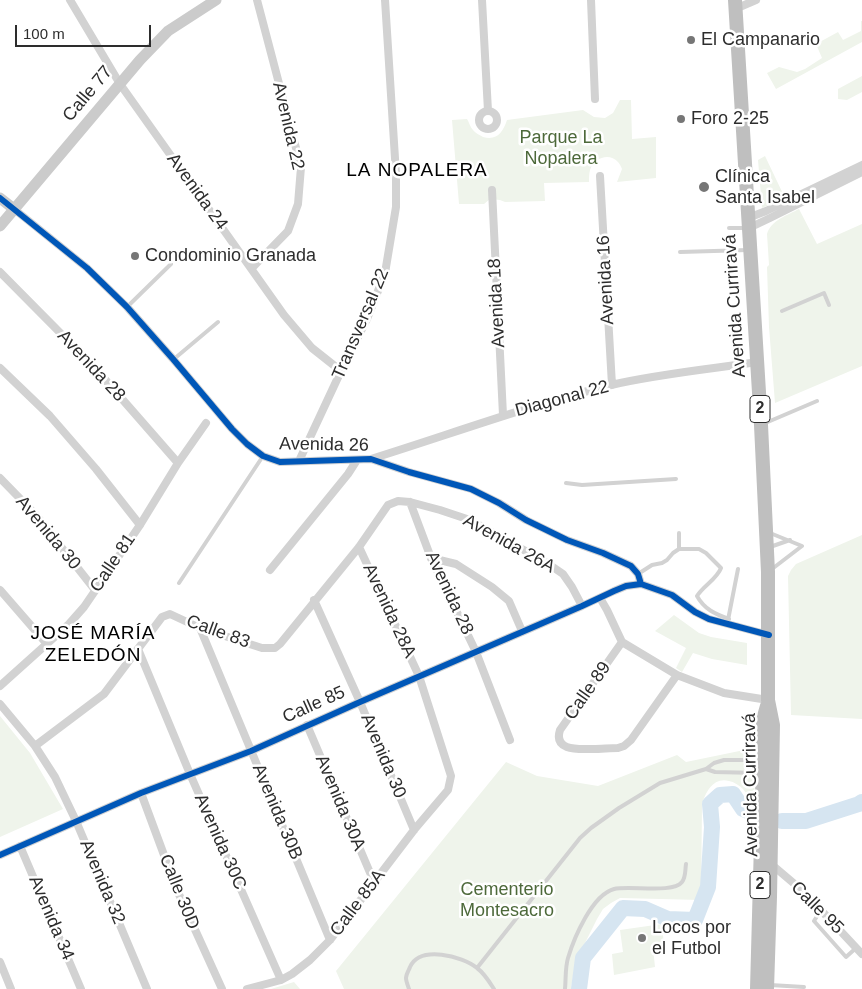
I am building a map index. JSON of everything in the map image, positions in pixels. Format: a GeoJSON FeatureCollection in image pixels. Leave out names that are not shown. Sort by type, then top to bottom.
{"type":"FeatureCollection","features":[{"type":"Feature","properties":{"kind":"highway","name":"Avenida Curriravá"},"geometry":{"type":"LineString","coordinates":[[735,4],[758,362],[768,572],[768,700],[773,725],[771,864],[764,988]]}},
{"type":"Feature","properties":{"kind":"highway","name":"Avenida Curriravá"},"geometry":{"type":"LineString","coordinates":[[764,988],[762,767],[763,720],[768,700]]}},
{"type":"Feature","properties":{"kind":"street","name":"Avenida 24"},"geometry":{"type":"LineString","coordinates":[[70,0],[120,84],[284,315],[312,348],[341,372]]}},
{"type":"Feature","properties":{"kind":"street","name":"Calle 77"},"geometry":{"type":"LineString","coordinates":[[0,226],[140,60],[168,31],[216,0]]}},
{"type":"Feature","properties":{"kind":"street","name":"Avenida 22"},"geometry":{"type":"LineString","coordinates":[[252,268],[288,231],[298,204],[301,167],[256,0]]}},
{"type":"Feature","properties":{"kind":"street","name":"Transversal 22"},"geometry":{"type":"LineString","coordinates":[[300,461],[367,319],[386,273],[396,207],[395,148],[384,0]]}},
{"type":"Feature","properties":{"kind":"street"},"geometry":{"type":"LineString","coordinates":[[482,0],[488,111]]}},
{"type":"Feature","properties":{"kind":"street"},"geometry":{"type":"LineString","coordinates":[[591,0],[595,99]]}},
{"type":"Feature","properties":{"kind":"street"},"geometry":{"type":"LineString","coordinates":[[735,4],[756,0]]}},
{"type":"Feature","properties":{"kind":"street"},"geometry":{"type":"LineString","coordinates":[[815,192],[862,164]]}},
{"type":"Feature","properties":{"kind":"street"},"geometry":{"type":"LineString","coordinates":[[748,223],[766,211],[862,172]]}},
{"type":"Feature","properties":{"kind":"street","name":"Avenida 16"},"geometry":{"type":"LineString","coordinates":[[600,176],[612,385]]}},
{"type":"Feature","properties":{"kind":"street","name":"Avenida 18"},"geometry":{"type":"LineString","coordinates":[[492,190],[503,416]]}},
{"type":"Feature","properties":{"kind":"street","name":"Avenida 26"},"geometry":{"type":"LineString","coordinates":[[0,198],[87,268],[127,307],[232,429],[263,456],[280,462],[371,459],[409,472],[471,489],[499,503],[526,520],[567,540],[603,553],[631,566],[638,574]]}},
{"type":"Feature","properties":{"kind":"street","name":"Avenida 28"},"geometry":{"type":"LineString","coordinates":[[0,272],[96,368],[178,463]]}},
{"type":"Feature","properties":{"kind":"street","name":"Diagonal 22"},"geometry":{"type":"LineString","coordinates":[[371,459],[503,416],[612,385],[758,362]]}},
{"type":"Feature","properties":{"kind":"street"},"geometry":{"type":"LineString","coordinates":[[0,368],[50,416],[96,469],[140,525]]}},
{"type":"Feature","properties":{"kind":"street","name":"Calle 81"},"geometry":{"type":"LineString","coordinates":[[0,686],[69,624],[96,590],[206,423]]}},
{"type":"Feature","properties":{"kind":"street"},"geometry":{"type":"LineString","coordinates":[[270,570],[348,474],[357,460]]}},
{"type":"Feature","properties":{"kind":"street","name":"Avenida 30"},"geometry":{"type":"LineString","coordinates":[[0,478],[36,515],[96,590]]}},
{"type":"Feature","properties":{"kind":"street","name":"Avenida 26A"},"geometry":{"type":"LineString","coordinates":[[388,505],[398,501],[410,502],[470,520],[563,574],[582,606]]}},
{"type":"Feature","properties":{"kind":"street","name":"Avenida 28"},"geometry":{"type":"LineString","coordinates":[[410,502],[431,558],[476,652],[510,740]]}},
{"type":"Feature","properties":{"kind":"street","name":"Calle 83"},"geometry":{"type":"LineString","coordinates":[[35,746],[104,694],[162,617],[170,614],[200,628],[262,648],[275,648],[359,547],[388,505]]}},
{"type":"Feature","properties":{"kind":"street","name":"Avenida 28A"},"geometry":{"type":"LineString","coordinates":[[359,547],[419,676],[451,776],[448,790]]}},
{"type":"Feature","properties":{"kind":"street"},"geometry":{"type":"LineString","coordinates":[[431,558],[456,564],[492,587],[509,601],[522,631]]}},
{"type":"Feature","properties":{"kind":"street"},"geometry":{"type":"LineString","coordinates":[[638,574],[641,584],[672,595],[695,612],[709,619],[728,622],[769,635]]}},
{"type":"Feature","properties":{"kind":"street","name":"Calle 85"},"geometry":{"type":"LineString","coordinates":[[0,855],[141,793],[251,751],[582,606],[614,590],[641,584]]}},
{"type":"Feature","properties":{"kind":"street"},"geometry":{"type":"LineString","coordinates":[[0,590],[47,644]]}},
{"type":"Feature","properties":{"kind":"street"},"geometry":{"type":"LineString","coordinates":[[600,598],[622,642],[677,675],[715,690],[768,700]]}},
{"type":"Feature","properties":{"kind":"street","name":"Avenida 30"},"geometry":{"type":"LineString","coordinates":[[314,600],[360,702],[414,830]]}},
{"type":"Feature","properties":{"kind":"street","name":"Avenida 30B"},"geometry":{"type":"LineString","coordinates":[[200,628],[330,940]]}},
{"type":"Feature","properties":{"kind":"street","name":"Calle 89"},"geometry":{"type":"LineString","coordinates":[[622,642],[560,730],[560,742],[565,746],[572,749],[618,748],[624,746],[632,740],[677,675]]}},
{"type":"Feature","properties":{"kind":"street","name":"Avenida 30C"},"geometry":{"type":"LineString","coordinates":[[138,649],[190,774],[281,980]]}},
{"type":"Feature","properties":{"kind":"street","name":"Avenida 32"},"geometry":{"type":"LineString","coordinates":[[0,704],[35,746],[55,777],[76,821],[147,989]]}},
{"type":"Feature","properties":{"kind":"street","name":"Avenida 30A"},"geometry":{"type":"LineString","coordinates":[[307,725],[374,882]]}},
{"type":"Feature","properties":{"kind":"street","name":"Calle 85A"},"geometry":{"type":"LineString","coordinates":[[247,989],[281,980],[310,960],[330,940],[414,830],[448,790]]}},
{"type":"Feature","properties":{"kind":"street","name":"Calle 30D"},"geometry":{"type":"LineString","coordinates":[[141,793],[176,890],[222,989]]}},
{"type":"Feature","properties":{"kind":"street","name":"Avenida 34"},"geometry":{"type":"LineString","coordinates":[[20,846],[81,989]]}},
{"type":"Feature","properties":{"kind":"street","name":"Calle 95"},"geometry":{"type":"LineString","coordinates":[[771,864],[804,892],[862,954]]}},
{"type":"Feature","properties":{"kind":"street"},"geometry":{"type":"LineString","coordinates":[[0,962],[11,989]]}},
{"type":"Feature","properties":{"kind":"lane"},"geometry":{"type":"LineString","coordinates":[[729,228],[748,223]]}},
{"type":"Feature","properties":{"kind":"lane"},"geometry":{"type":"LineString","coordinates":[[680,252],[750,250]]}},
{"type":"Feature","properties":{"kind":"lane"},"geometry":{"type":"LineString","coordinates":[[127,307],[171,264]]}},
{"type":"Feature","properties":{"kind":"lane"},"geometry":{"type":"LineString","coordinates":[[782,311],[824,293],[829,305]]}},
{"type":"Feature","properties":{"kind":"lane"},"geometry":{"type":"LineString","coordinates":[[173,359],[218,322]]}},
{"type":"Feature","properties":{"kind":"lane"},"geometry":{"type":"LineString","coordinates":[[761,425],[816,401]]}},
{"type":"Feature","properties":{"kind":"lane"},"geometry":{"type":"LineString","coordinates":[[179,583],[263,456]]}},
{"type":"Feature","properties":{"kind":"lane"},"geometry":{"type":"LineString","coordinates":[[566,483],[582,486],[676,479]]}},
{"type":"Feature","properties":{"kind":"lane"},"geometry":{"type":"LineString","coordinates":[[766,532],[802,546],[768,572]]}},
{"type":"Feature","properties":{"kind":"lane"},"geometry":{"type":"LineString","coordinates":[[678,533],[679,549]]}},
{"type":"Feature","properties":{"kind":"lane"},"geometry":{"type":"LineString","coordinates":[[767,548],[790,540]]}},
{"type":"Feature","properties":{"kind":"lane"},"geometry":{"type":"LineString","coordinates":[[638,574],[652,565],[667,560],[673,552],[679,549],[699,550],[706,553],[721,568],[719,573],[696,596],[701,604],[728,622],[738,569]]}},
{"type":"Feature","properties":{"kind":"lane"},"geometry":{"type":"LineString","coordinates":[[477,968],[580,838],[591,828],[658,784],[706,769],[714,763],[724,760],[762,767]]}},
{"type":"Feature","properties":{"kind":"lane"},"geometry":{"type":"LineString","coordinates":[[706,769],[715,772],[762,767]]}},
{"type":"Feature","properties":{"kind":"lane"},"geometry":{"type":"LineString","coordinates":[[565,989],[567,960],[574,940],[594,904],[604,893],[613,889],[628,887],[676,887],[684,877],[686,864]]}},
{"type":"Feature","properties":{"kind":"lane"},"geometry":{"type":"LineString","coordinates":[[821,910],[814,921],[846,958],[856,948]]}},
{"type":"Feature","properties":{"kind":"lane"},"geometry":{"type":"LineString","coordinates":[[409,989],[406,976],[412,962],[425,955],[441,954],[467,962],[477,968],[488,979],[494,989]]}},
{"type":"Feature","properties":{"kind":"lane"},"geometry":{"type":"LineString","coordinates":[[764,988],[804,987]]}},
{"type":"Feature","properties":{"kind":"green space"},"geometry":{"type":"Polygon","coordinates":[[[861,21],[862,42],[776,89],[767,73],[779,67],[797,72],[805,69],[822,58],[816,44],[838,32],[843,40],[861,31],[861,21]]]}},
{"type":"Feature","properties":{"kind":"green space"},"geometry":{"type":"Polygon","coordinates":[[[862,76],[862,92],[847,100],[838,99],[838,89],[862,76]]]}},
{"type":"Feature","properties":{"kind":"green space","name":"Parque La Nopalera"},"geometry":{"type":"Polygon","coordinates":[[[620,100],[631,100],[632,139],[656,137],[656,178],[617,182],[622,169],[614,159],[606,157],[598,160],[592,166],[589,182],[544,183],[545,201],[505,202],[490,199],[484,204],[459,204],[452,120],[467,119],[475,132],[483,137],[492,138],[501,132],[507,120],[583,110],[594,117],[605,118],[613,113],[620,100]]]}},
{"type":"Feature","properties":{"kind":"green space"},"geometry":{"type":"Polygon","coordinates":[[[765,156],[785,198],[762,208],[758,160],[765,156]]]}},
{"type":"Feature","properties":{"kind":"green space"},"geometry":{"type":"Polygon","coordinates":[[[799,209],[817,244],[862,224],[862,366],[775,403],[769,327],[767,234],[772,225],[799,209]]]}},
{"type":"Feature","properties":{"kind":"green space"},"geometry":{"type":"Polygon","coordinates":[[[862,535],[862,719],[791,715],[788,576],[796,564],[862,535]]]}},
{"type":"Feature","properties":{"kind":"green space"},"geometry":{"type":"Polygon","coordinates":[[[674,615],[699,633],[747,643],[747,665],[712,659],[693,653],[682,672],[676,668],[686,648],[655,631],[674,615]]]}},
{"type":"Feature","properties":{"kind":"green space"},"geometry":{"type":"Polygon","coordinates":[[[0,716],[30,753],[63,809],[0,837],[0,716]]]}},
{"type":"Feature","properties":{"kind":"green space","name":"Cementerio Montesacro"},"geometry":{"type":"Polygon","coordinates":[[[754,748],[755,805],[740,786],[724,780],[711,786],[702,804],[701,900],[620,898],[611,903],[603,909],[578,957],[571,989],[344,989],[336,971],[506,762],[537,776],[598,786],[677,755],[686,762],[754,748]]]}},
{"type":"Feature","properties":{"kind":"green space"},"geometry":{"type":"Polygon","coordinates":[[[662,924],[664,946],[653,948],[655,967],[614,975],[612,954],[623,952],[620,930],[662,924]]]}},
{"type":"Feature","properties":{"kind":"green space"},"geometry":{"type":"Polygon","coordinates":[[[294,982],[300,989],[271,989],[294,982]]]}},
{"type":"Feature","properties":{"kind":"waterway"},"geometry":{"type":"LineString","coordinates":[[579,989],[583,958],[623,908],[645,909],[668,919],[695,920],[708,887],[712,827],[710,804],[720,795],[733,794],[743,809],[752,813]]}},
{"type":"Feature","properties":{"kind":"waterway"},"geometry":{"type":"LineString","coordinates":[[782,821],[806,821],[862,802]]}},
{"type":"Feature","properties":{"kind":"cycle path"},"geometry":{"type":"LineString","coordinates":[[0,198],[87,268],[127,307],[232,429],[263,456],[280,462],[371,459],[409,472],[471,489],[499,503],[526,520],[567,540],[603,553],[631,566],[638,574],[641,584]]}},
{"type":"Feature","properties":{"kind":"cycle path"},"geometry":{"type":"LineString","coordinates":[[0,855],[141,793],[251,751],[626,586],[641,584],[672,595],[695,612],[709,619],[769,635]]}},
{"type":"Feature","properties":{"kind":"place","name":"El Campanario"},"geometry":{"type":"Point","coordinates":[691,40]}},
{"type":"Feature","properties":{"kind":"place","name":"Foro 2-25"},"geometry":{"type":"Point","coordinates":[681,119]}},
{"type":"Feature","properties":{"kind":"place","name":"Clínica Santa Isabel"},"geometry":{"type":"Point","coordinates":[704,187]}},
{"type":"Feature","properties":{"kind":"place","name":"Condominio Granada"},"geometry":{"type":"Point","coordinates":[135,256]}},
{"type":"Feature","properties":{"kind":"place","name":"Locos por el Futbol"},"geometry":{"type":"Point","coordinates":[642,938]}},
{"type":"Feature","properties":{"kind":"district","name":"LA NOPALERA"},"geometry":{"type":"Point","coordinates":[417,171]}},
{"type":"Feature","properties":{"kind":"district","name":"JOSÉ MARÍA ZELEDÓN"},"geometry":{"type":"Point","coordinates":[93,645]}}]}
